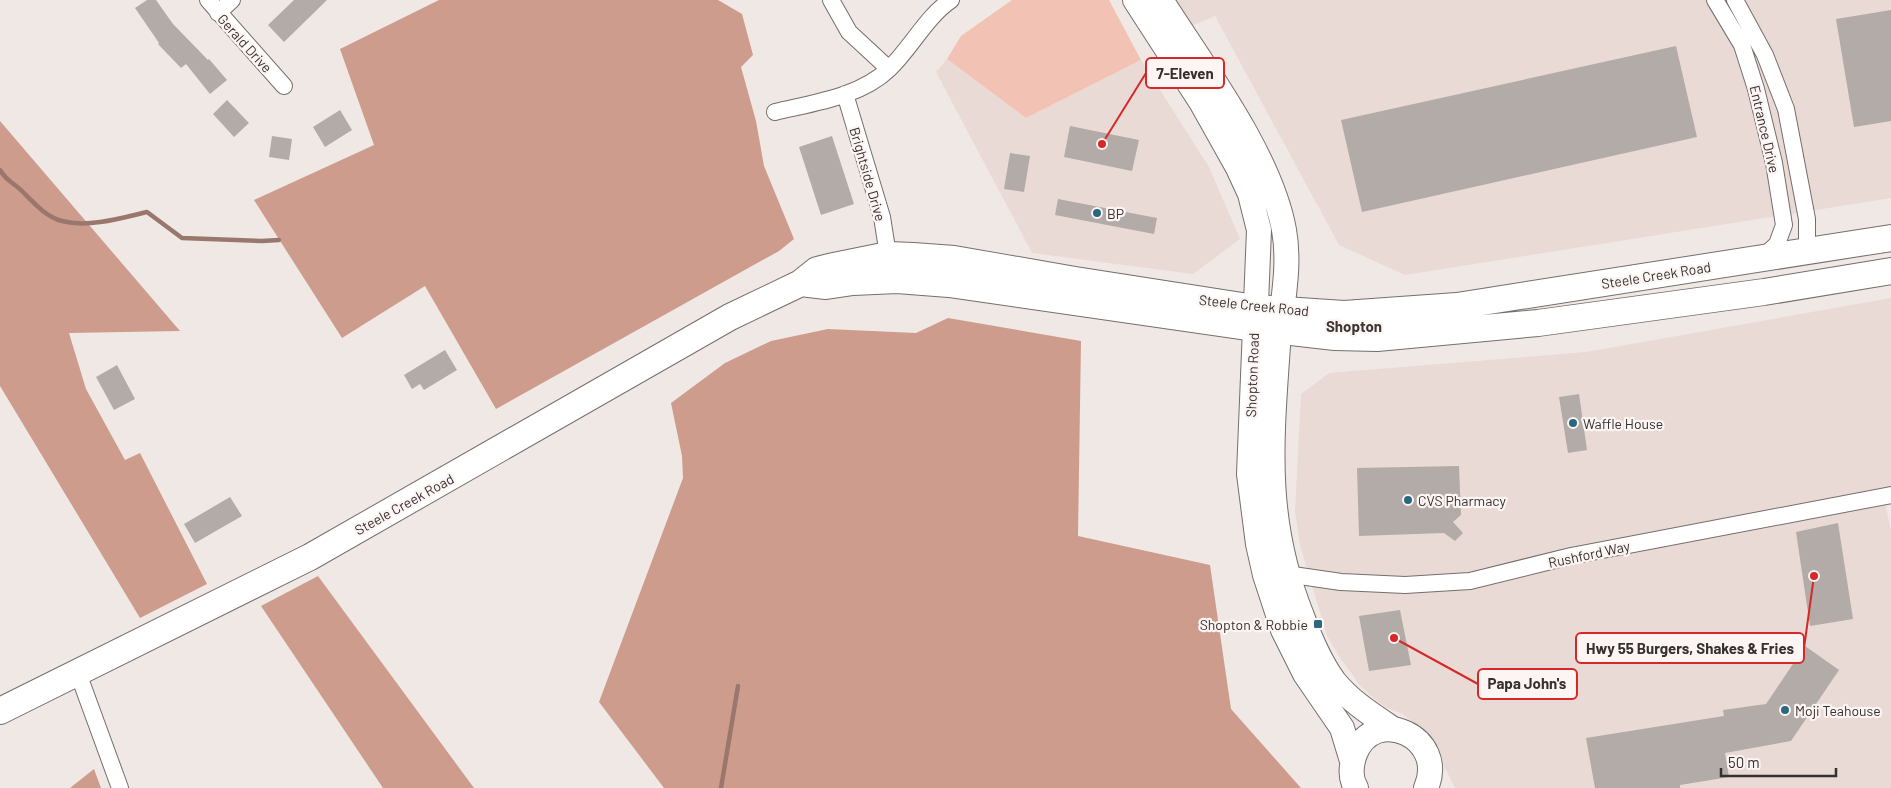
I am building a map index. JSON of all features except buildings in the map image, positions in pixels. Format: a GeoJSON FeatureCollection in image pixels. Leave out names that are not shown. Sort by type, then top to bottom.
{"type":"FeatureCollection","features":[{"type":"Feature","properties":{"kind":"main road","name":"Steele Creek Road"},"geometry":{"type":"LineString","coordinates":[[1281,321],[1344,314],[1457,306],[1891,238]]}},
{"type":"Feature","properties":{"kind":"main road"},"geometry":{"type":"LineString","coordinates":[[1593,315],[1722,281],[1787,271],[1800,265],[1807,252]]}},
{"type":"Feature","properties":{"kind":"main road","name":"Steele Creek Road"},"geometry":{"type":"LineString","coordinates":[[801,283],[817,270],[888,255],[954,259],[1075,280],[1254,318]]}},
{"type":"Feature","properties":{"kind":"main road"},"geometry":{"type":"LineString","coordinates":[[1818,282],[1819,272],[1828,266],[1891,255]]}},
{"type":"Feature","properties":{"kind":"main road","name":"Steele Creek Road"},"geometry":{"type":"LineString","coordinates":[[0,711],[310,557],[730,317],[792,285],[801,283],[826,286],[853,282],[896,280],[949,284],[1281,321],[1377,338],[1477,331],[1754,293],[1891,271]]}},
{"type":"Feature","properties":{"kind":"street","name":"Gerald Drive"},"geometry":{"type":"LineString","coordinates":[[208,0],[284,86]]}},
{"type":"Feature","properties":{"kind":"street"},"geometry":{"type":"LineString","coordinates":[[218,13],[232,0]]}},
{"type":"Feature","properties":{"kind":"street"},"geometry":{"type":"LineString","coordinates":[[831,0],[849,32],[889,69]]}},
{"type":"Feature","properties":{"kind":"street"},"geometry":{"type":"LineString","coordinates":[[775,112],[845,94],[878,78],[889,69],[936,13],[951,0]]}},
{"type":"Feature","properties":{"kind":"street","name":"Shopton Road"},"geometry":{"type":"LineString","coordinates":[[1135,0],[1201,102],[1238,168],[1250,194],[1259,230],[1249,474],[1261,560],[1283,630],[1305,674],[1342,728],[1352,777]]}},
{"type":"Feature","properties":{"kind":"street","name":"Shopton Road"},"geometry":{"type":"LineString","coordinates":[[1161,0],[1240,126],[1262,166],[1276,198],[1284,231],[1286,267],[1272,466],[1273,507],[1286,574],[1309,634],[1334,681],[1359,706],[1393,729],[1403,731],[1420,742],[1428,753],[1432,783]]}},
{"type":"Feature","properties":{"kind":"street","name":"Entrance Drive"},"geometry":{"type":"LineString","coordinates":[[1715,0],[1742,45],[1756,89],[1774,163],[1784,225],[1777,244],[1761,259]]}},
{"type":"Feature","properties":{"kind":"street","name":"Entrance Drive"},"geometry":{"type":"LineString","coordinates":[[1735,0],[1766,55],[1786,109],[1807,219],[1807,252]]}},
{"type":"Feature","properties":{"kind":"street","name":"Brightside Drive"},"geometry":{"type":"LineString","coordinates":[[845,94],[882,217],[888,255]]}},
{"type":"Feature","properties":{"kind":"street","name":"Rushford Way"},"geometry":{"type":"LineString","coordinates":[[1286,574],[1341,582],[1405,585],[1470,582],[1571,556],[1891,495]]}},
{"type":"Feature","properties":{"kind":"street"},"geometry":{"type":"LineString","coordinates":[[78,673],[120,788]]}},
{"type":"Feature","properties":{"kind":"street"},"geometry":{"type":"LineString","coordinates":[[1352,777],[1358,747],[1368,736],[1378,731],[1393,729]]}},
{"type":"Feature","properties":{"kind":"shaded area"},"geometry":{"type":"Polygon","coordinates":[[[439,0],[718,0],[742,14],[753,55],[741,67],[756,121],[764,166],[794,239],[779,251],[496,409],[425,286],[342,338],[254,200],[374,145],[340,49],[439,0]]]}},
{"type":"Feature","properties":{"kind":"shaded area"},"geometry":{"type":"Polygon","coordinates":[[[1012,0],[1109,0],[1141,60],[1026,118],[947,59],[961,36],[1012,0]]]}},
{"type":"Feature","properties":{"kind":"shaded area"},"geometry":{"type":"Polygon","coordinates":[[[1176,0],[1891,0],[1891,198],[1405,275],[1339,245],[1215,16],[1191,26],[1176,0]]]}},
{"type":"Feature","properties":{"kind":"shaded area"},"geometry":{"type":"Polygon","coordinates":[[[947,59],[1026,118],[1141,60],[1209,167],[1240,239],[1193,274],[1032,253],[936,72],[947,59]]]}},
{"type":"Feature","properties":{"kind":"shaded area"},"geometry":{"type":"Polygon","coordinates":[[[0,121],[180,331],[69,333],[86,389],[125,460],[140,453],[207,584],[140,618],[0,386],[0,121]]]}},
{"type":"Feature","properties":{"kind":"shaded area"},"geometry":{"type":"Polygon","coordinates":[[[1891,298],[1891,491],[1883,493],[1891,531],[1891,788],[1455,788],[1431,739],[1403,714],[1385,707],[1373,698],[1359,684],[1341,659],[1327,636],[1300,545],[1295,511],[1301,394],[1329,373],[1586,352],[1891,298]]]}},
{"type":"Feature","properties":{"kind":"shaded area"},"geometry":{"type":"Polygon","coordinates":[[[948,318],[1081,341],[1078,536],[1210,565],[1231,709],[1301,788],[664,788],[599,702],[683,478],[682,456],[671,403],[725,363],[771,341],[828,329],[916,333],[948,318]]]}},
{"type":"Feature","properties":{"kind":"shaded area"},"geometry":{"type":"Polygon","coordinates":[[[318,576],[474,788],[383,788],[261,606],[318,576]]]}},
{"type":"Feature","properties":{"kind":"shaded area"},"geometry":{"type":"Polygon","coordinates":[[[94,769],[101,788],[70,788],[94,769]]]}},
{"type":"Feature","properties":{"kind":"waterway"},"geometry":{"type":"LineString","coordinates":[[0,170],[8,180],[40,209],[62,221],[94,223],[147,212],[182,238],[279,240]]}},
{"type":"Feature","properties":{"kind":"waterway"},"geometry":{"type":"LineString","coordinates":[[721,788],[738,686]]}},
{"type":"Feature","properties":{"kind":"place","name":"7-Eleven"},"geometry":{"type":"Point","coordinates":[1102,144]}},
{"type":"Feature","properties":{"kind":"place","name":"BP"},"geometry":{"type":"Point","coordinates":[1097,213]}},
{"type":"Feature","properties":{"kind":"place","name":"Waffle House"},"geometry":{"type":"Point","coordinates":[1573,423]}},
{"type":"Feature","properties":{"kind":"place","name":"CVS Pharmacy"},"geometry":{"type":"Point","coordinates":[1408,500]}},
{"type":"Feature","properties":{"kind":"place","name":"Hwy 55 Burgers, Shakes & Fries"},"geometry":{"type":"Point","coordinates":[1814,576]}},
{"type":"Feature","properties":{"kind":"place","name":"Shopton & Robbie"},"geometry":{"type":"Point","coordinates":[1318,624]}},
{"type":"Feature","properties":{"kind":"place","name":"Papa John's"},"geometry":{"type":"Point","coordinates":[1394,638]}},
{"type":"Feature","properties":{"kind":"place","name":"Moji Teahouse"},"geometry":{"type":"Point","coordinates":[1785,710]}},
{"type":"Feature","properties":{"kind":"district","name":"Shopton"},"geometry":{"type":"Point","coordinates":[1354,326]}}]}
